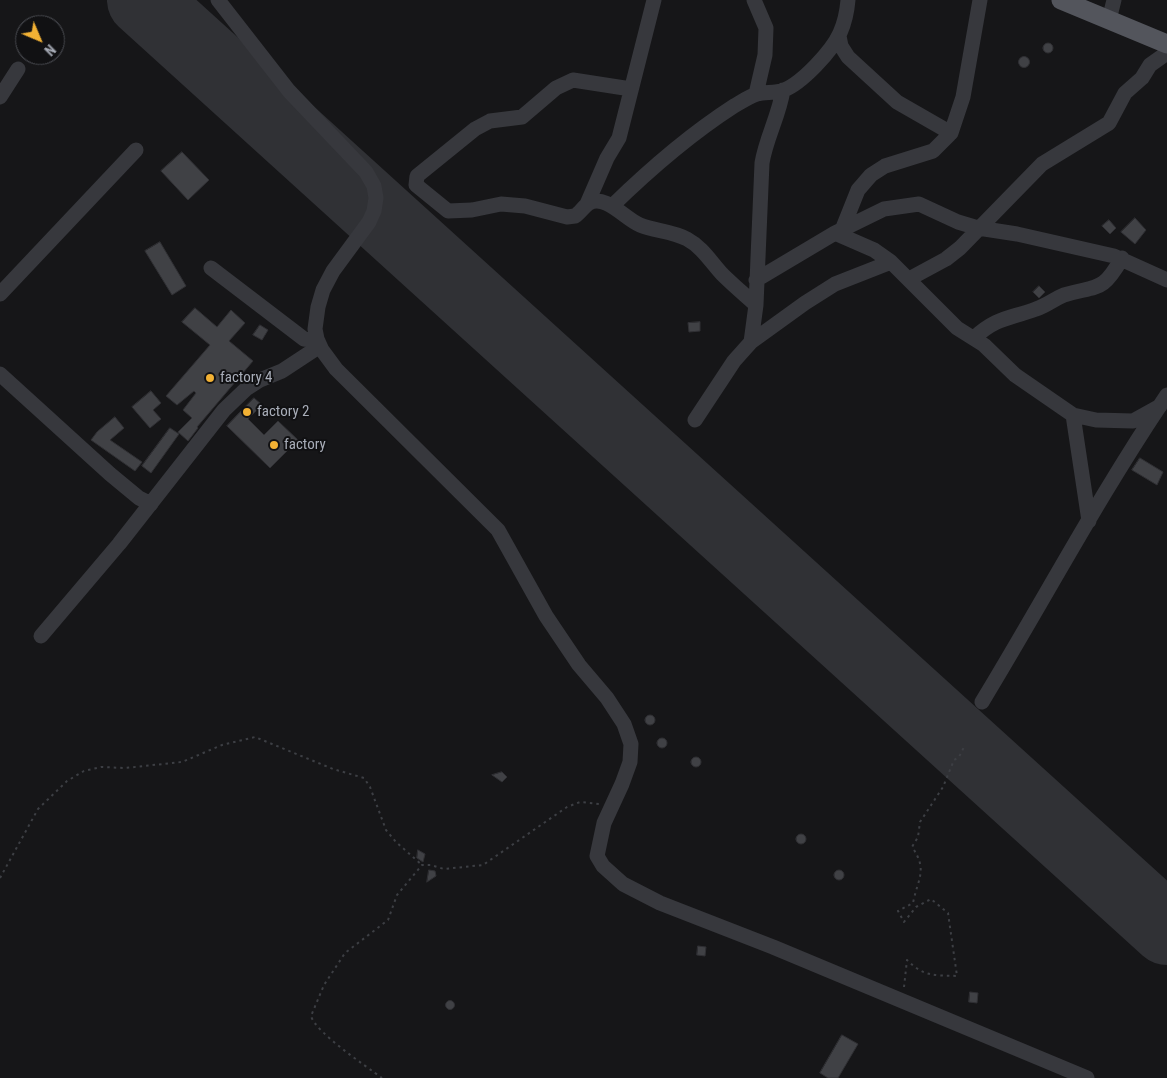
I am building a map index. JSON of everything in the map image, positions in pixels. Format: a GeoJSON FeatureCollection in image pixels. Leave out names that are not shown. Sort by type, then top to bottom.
{"type":"FeatureCollection","features":[{"type":"Feature","properties":{"kind":"main road"},"geometry":{"type":"LineString","coordinates":[[1061,0],[1167,44]]}},
{"type":"Feature","properties":{"kind":"street"},"geometry":{"type":"LineString","coordinates":[[218,0],[289,91],[366,172],[374,186],[376,198],[374,211],[369,222],[333,271],[323,290],[315,329],[319,344],[336,369],[411,446],[466,496],[498,530],[546,616],[579,665],[607,698],[624,724],[630,744],[630,762],[604,823],[596,856],[603,866],[623,884],[660,904],[903,1000],[1088,1078]]}},
{"type":"Feature","properties":{"kind":"street"},"geometry":{"type":"LineString","coordinates":[[631,89],[574,80],[556,88],[522,117],[490,121],[475,129],[417,176],[416,185],[448,211],[472,210],[501,204],[524,206],[567,217],[575,216],[587,204],[607,158],[619,138],[654,0]]}},
{"type":"Feature","properties":{"kind":"street"},"geometry":{"type":"LineString","coordinates":[[754,0],[766,28],[765,55],[756,94]]}},
{"type":"Feature","properties":{"kind":"street"},"geometry":{"type":"LineString","coordinates":[[612,206],[640,179],[693,135],[735,106],[756,94],[784,90],[798,81],[817,64],[839,36],[846,18],[848,0]]}},
{"type":"Feature","properties":{"kind":"street"},"geometry":{"type":"LineString","coordinates":[[838,231],[858,190],[871,175],[885,166],[933,151],[951,133],[963,97],[980,0]]}},
{"type":"Feature","properties":{"kind":"street"},"geometry":{"type":"LineString","coordinates":[[1109,20],[1114,0]]}},
{"type":"Feature","properties":{"kind":"street"},"geometry":{"type":"LineString","coordinates":[[839,36],[841,46],[848,57],[897,102],[951,133]]}},
{"type":"Feature","properties":{"kind":"street"},"geometry":{"type":"LineString","coordinates":[[909,279],[946,259],[960,248],[1042,164],[1109,123],[1125,93],[1142,78],[1150,65],[1167,52]]}},
{"type":"Feature","properties":{"kind":"street"},"geometry":{"type":"LineString","coordinates":[[0,98],[18,70]]}},
{"type":"Feature","properties":{"kind":"street"},"geometry":{"type":"LineString","coordinates":[[751,342],[756,305],[762,164],[765,145],[776,121],[784,90]]}},
{"type":"Feature","properties":{"kind":"street"},"geometry":{"type":"LineString","coordinates":[[0,294],[136,150]]}},
{"type":"Feature","properties":{"kind":"street"},"geometry":{"type":"LineString","coordinates":[[587,204],[594,202],[612,206],[641,226],[679,234],[690,240],[701,249],[722,274],[756,305]]}},
{"type":"Feature","properties":{"kind":"street"},"geometry":{"type":"LineString","coordinates":[[756,280],[838,231],[884,210],[918,204],[978,228],[1017,234],[1122,258],[1167,280]]}},
{"type":"Feature","properties":{"kind":"street"},"geometry":{"type":"LineString","coordinates":[[838,231],[874,250],[891,262],[957,328],[974,338],[1015,375],[1073,415],[1096,420],[1133,421],[1163,400]]}},
{"type":"Feature","properties":{"kind":"street"},"geometry":{"type":"LineString","coordinates":[[974,338],[988,325],[998,320],[1038,309],[1063,296],[1092,290],[1111,277],[1122,258]]}},
{"type":"Feature","properties":{"kind":"street"},"geometry":{"type":"LineString","coordinates":[[695,420],[734,361],[751,342],[805,302],[835,284],[891,262]]}},
{"type":"Feature","properties":{"kind":"street"},"geometry":{"type":"LineString","coordinates":[[211,268],[304,338],[319,344]]}},
{"type":"Feature","properties":{"kind":"street"},"geometry":{"type":"LineString","coordinates":[[41,636],[151,504],[224,410],[246,389],[260,380],[282,371],[319,344]]}},
{"type":"Feature","properties":{"kind":"street"},"geometry":{"type":"LineString","coordinates":[[0,374],[110,474],[139,498],[151,504]]}},
{"type":"Feature","properties":{"kind":"street"},"geometry":{"type":"LineString","coordinates":[[982,702],[1042,604],[1088,521],[1163,400]]}},
{"type":"Feature","properties":{"kind":"street"},"geometry":{"type":"LineString","coordinates":[[1073,415],[1088,521]]}},
{"type":"Feature","properties":{"kind":"path"},"geometry":{"type":"LineString","coordinates":[[0,878],[38,810],[67,781],[84,771],[102,767],[125,768],[182,762],[235,741],[255,737],[333,769],[364,778],[370,786],[386,830],[396,842],[422,865],[431,865],[444,869],[483,865],[567,807],[580,802],[613,805]]}},
{"type":"Feature","properties":{"kind":"path"},"geometry":{"type":"LineString","coordinates":[[903,1000],[907,960],[915,970],[929,975],[957,976],[948,913],[930,899],[916,907],[904,922],[898,912],[913,903],[916,885],[922,873],[921,860],[912,848],[918,836],[920,822],[943,787],[954,760],[959,757],[965,745]]}},
{"type":"Feature","properties":{"kind":"path"},"geometry":{"type":"LineString","coordinates":[[382,1078],[313,1022],[312,1009],[345,953],[388,920],[397,895],[422,865]]}},
{"type":"Feature","properties":{"kind":"building"},"geometry":{"type":"Polygon","coordinates":[[[1048,43],[1053,48],[1048,53],[1043,48],[1048,43]]]}},
{"type":"Feature","properties":{"kind":"building"},"geometry":{"type":"Polygon","coordinates":[[[1022,57],[1026,57],[1029,62],[1028,66],[1022,67],[1019,64],[1019,60],[1022,57]]]}},
{"type":"Feature","properties":{"kind":"building"},"geometry":{"type":"Polygon","coordinates":[[[182,152],[209,180],[188,200],[161,171],[182,152]]]}},
{"type":"Feature","properties":{"kind":"building"},"geometry":{"type":"Polygon","coordinates":[[[1135,218],[1146,230],[1135,244],[1121,232],[1135,218]]]}},
{"type":"Feature","properties":{"kind":"building"},"geometry":{"type":"Polygon","coordinates":[[[1109,220],[1116,228],[1110,234],[1102,226],[1109,220]]]}},
{"type":"Feature","properties":{"kind":"building"},"geometry":{"type":"Polygon","coordinates":[[[160,242],[186,286],[172,295],[145,251],[160,242]]]}},
{"type":"Feature","properties":{"kind":"building"},"geometry":{"type":"Polygon","coordinates":[[[1039,286],[1045,292],[1039,298],[1033,292],[1039,286]]]}},
{"type":"Feature","properties":{"kind":"building","name":"factory 4"},"geometry":{"type":"Polygon","coordinates":[[[195,308],[217,327],[231,310],[245,323],[229,341],[253,361],[197,427],[188,441],[178,432],[192,418],[183,410],[196,393],[194,391],[177,405],[166,396],[210,345],[182,322],[195,308]]]}},
{"type":"Feature","properties":{"kind":"building"},"geometry":{"type":"Polygon","coordinates":[[[700,322],[700,331],[689,332],[688,323],[700,322]]]}},
{"type":"Feature","properties":{"kind":"building"},"geometry":{"type":"Polygon","coordinates":[[[260,325],[268,330],[262,340],[253,335],[260,325]]]}},
{"type":"Feature","properties":{"kind":"building"},"geometry":{"type":"Polygon","coordinates":[[[151,391],[161,403],[153,410],[161,419],[150,428],[132,407],[151,391]]]}},
{"type":"Feature","properties":{"kind":"building"},"geometry":{"type":"Polygon","coordinates":[[[254,398],[262,405],[248,419],[264,435],[278,421],[298,440],[270,468],[227,426],[254,398]]]}},
{"type":"Feature","properties":{"kind":"building"},"geometry":{"type":"Polygon","coordinates":[[[115,417],[124,428],[110,440],[142,462],[135,471],[91,440],[97,432],[115,417]]]}},
{"type":"Feature","properties":{"kind":"building"},"geometry":{"type":"Polygon","coordinates":[[[170,428],[179,434],[151,473],[142,466],[170,428]]]}},
{"type":"Feature","properties":{"kind":"building"},"geometry":{"type":"Polygon","coordinates":[[[1140,458],[1163,472],[1157,485],[1132,470],[1140,458]]]}},
{"type":"Feature","properties":{"kind":"building"},"geometry":{"type":"Polygon","coordinates":[[[648,715],[652,715],[655,720],[654,724],[648,725],[645,722],[645,718],[648,715]]]}},
{"type":"Feature","properties":{"kind":"building"},"geometry":{"type":"Polygon","coordinates":[[[662,738],[667,743],[662,748],[657,743],[662,738]]]}},
{"type":"Feature","properties":{"kind":"building"},"geometry":{"type":"Polygon","coordinates":[[[696,757],[701,762],[696,767],[691,762],[696,757]]]}},
{"type":"Feature","properties":{"kind":"building"},"geometry":{"type":"Polygon","coordinates":[[[502,772],[507,777],[502,782],[492,775],[502,772]]]}},
{"type":"Feature","properties":{"kind":"building"},"geometry":{"type":"Polygon","coordinates":[[[801,834],[806,839],[801,844],[796,839],[801,834]]]}},
{"type":"Feature","properties":{"kind":"building"},"geometry":{"type":"Polygon","coordinates":[[[418,850],[425,854],[423,862],[417,858],[418,850]]]}},
{"type":"Feature","properties":{"kind":"building"},"geometry":{"type":"Polygon","coordinates":[[[429,870],[435,871],[436,876],[427,882],[429,870]]]}},
{"type":"Feature","properties":{"kind":"building"},"geometry":{"type":"Polygon","coordinates":[[[839,870],[844,875],[839,880],[834,875],[839,870]]]}},
{"type":"Feature","properties":{"kind":"building"},"geometry":{"type":"Polygon","coordinates":[[[698,946],[706,947],[705,956],[697,955],[698,946]]]}},
{"type":"Feature","properties":{"kind":"building"},"geometry":{"type":"Polygon","coordinates":[[[970,992],[978,993],[977,1003],[969,1002],[970,992]]]}},
{"type":"Feature","properties":{"kind":"building"},"geometry":{"type":"Polygon","coordinates":[[[450,1001],[454,1005],[450,1009],[446,1005],[450,1001]]]}},
{"type":"Feature","properties":{"kind":"building"},"geometry":{"type":"Polygon","coordinates":[[[842,1035],[858,1044],[838,1078],[828,1078],[820,1073],[842,1035]]]}},
{"type":"Feature","properties":{"kind":"runway"},"geometry":{"type":"LineString","coordinates":[[143,0],[1167,929]]}},
{"type":"Feature","properties":{"kind":"place","name":"factory 4"},"geometry":{"type":"Point","coordinates":[210,378]}},
{"type":"Feature","properties":{"kind":"place","name":"factory 2"},"geometry":{"type":"Point","coordinates":[247,412]}},
{"type":"Feature","properties":{"kind":"place","name":"factory"},"geometry":{"type":"Point","coordinates":[274,445]}}]}
